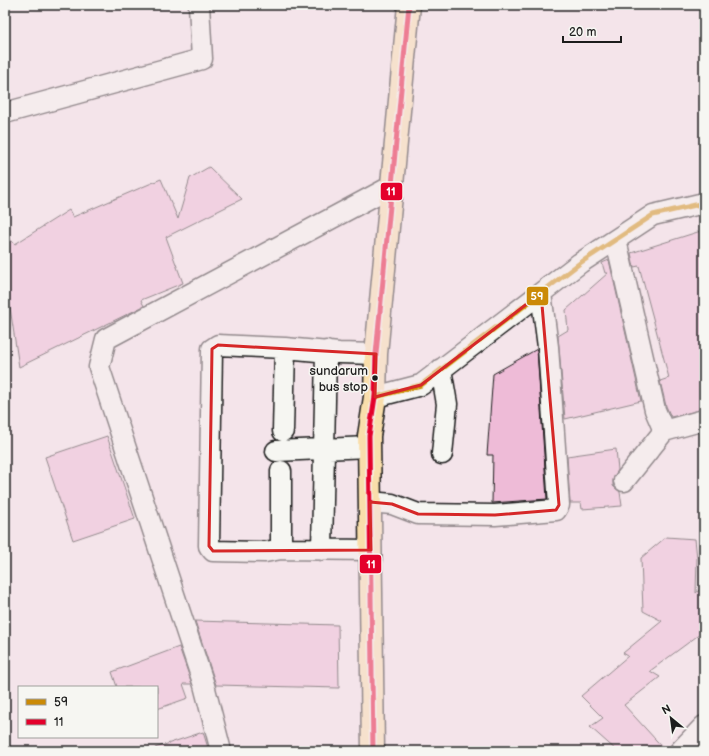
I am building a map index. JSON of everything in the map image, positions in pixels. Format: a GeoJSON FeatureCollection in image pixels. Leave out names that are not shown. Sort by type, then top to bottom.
{"type":"FeatureCollection","features":[{"type":"Feature","properties":{"kind":"main road"},"geometry":{"type":"LineString","coordinates":[[373,751],[369,436],[375,397],[376,354],[409,5]]}},
{"type":"Feature","properties":{"kind":"street"},"geometry":{"type":"LineString","coordinates":[[5,113],[202,59],[199,5]]}},
{"type":"Feature","properties":{"kind":"street"},"geometry":{"type":"LineString","coordinates":[[221,751],[204,685],[99,367],[106,339],[392,186]]}},
{"type":"Feature","properties":{"kind":"street"},"geometry":{"type":"LineString","coordinates":[[375,397],[421,385],[580,263],[653,216],[704,203]]}},
{"type":"Feature","properties":{"kind":"street"},"geometry":{"type":"LineString","coordinates":[[616,240],[655,410],[664,431]]}},
{"type":"Feature","properties":{"kind":"street"},"geometry":{"type":"LineString","coordinates":[[370,502],[392,504],[418,514],[495,515],[556,510],[559,505],[559,497],[548,347],[541,293]]}},
{"type":"Feature","properties":{"kind":"street"},"geometry":{"type":"LineString","coordinates":[[371,550],[281,549],[265,552],[213,551],[210,546],[212,349],[218,345],[376,354]]}},
{"type":"Feature","properties":{"kind":"street"},"geometry":{"type":"LineString","coordinates":[[283,431],[285,348]]}},
{"type":"Feature","properties":{"kind":"street"},"geometry":{"type":"LineString","coordinates":[[322,550],[326,351]]}},
{"type":"Feature","properties":{"kind":"street"},"geometry":{"type":"LineString","coordinates":[[441,369],[447,404],[442,454]]}},
{"type":"Feature","properties":{"kind":"street"},"geometry":{"type":"LineString","coordinates":[[624,481],[664,431],[704,420]]}},
{"type":"Feature","properties":{"kind":"street"},"geometry":{"type":"LineString","coordinates":[[276,451],[369,447]]}},
{"type":"Feature","properties":{"kind":"street"},"geometry":{"type":"LineString","coordinates":[[281,471],[281,549]]}},
{"type":"Feature","properties":{"kind":"street"},"geometry":{"type":"LineString","coordinates":[[680,751],[704,726]]}},
{"type":"Feature","properties":{"kind":"highlighted area"},"geometry":{"type":"Polygon","coordinates":[[[541,293],[559,505],[556,510],[495,515],[418,514],[392,504],[370,502],[371,550],[213,551],[209,546],[212,349],[218,345],[376,354],[375,397],[421,385],[541,293]]]}},
{"type":"Feature","properties":{"kind":"building"},"geometry":{"type":"Polygon","coordinates":[[[209,167],[242,199],[166,237],[183,283],[141,300],[144,306],[19,367],[9,301],[5,301],[5,235],[15,244],[69,210],[73,217],[161,179],[178,219],[190,178],[209,167]]]}},
{"type":"Feature","properties":{"kind":"building"},"geometry":{"type":"Polygon","coordinates":[[[704,230],[704,409],[671,417],[666,406],[660,381],[669,378],[639,266],[634,267],[631,253],[704,230]]]}},
{"type":"Feature","properties":{"kind":"building"},"geometry":{"type":"Polygon","coordinates":[[[609,260],[641,401],[565,419],[558,336],[568,330],[566,310],[608,273],[605,273],[602,263],[609,260]]]}},
{"type":"Feature","properties":{"kind":"building"},"geometry":{"type":"Polygon","coordinates":[[[537,349],[547,499],[492,503],[493,455],[487,455],[493,374],[537,349]]]}},
{"type":"Feature","properties":{"kind":"building"},"geometry":{"type":"Polygon","coordinates":[[[107,436],[135,519],[73,540],[45,457],[107,436]]]}},
{"type":"Feature","properties":{"kind":"building"},"geometry":{"type":"Polygon","coordinates":[[[616,449],[618,470],[613,480],[613,486],[620,492],[622,506],[582,509],[581,503],[570,503],[567,456],[616,449]]]}},
{"type":"Feature","properties":{"kind":"building"},"geometry":{"type":"Polygon","coordinates":[[[666,537],[695,539],[697,558],[696,593],[704,586],[704,631],[650,671],[660,677],[624,705],[666,751],[617,751],[590,727],[603,718],[581,696],[628,656],[623,653],[662,621],[643,611],[641,558],[666,537]]]}},
{"type":"Feature","properties":{"kind":"building"},"geometry":{"type":"Polygon","coordinates":[[[195,621],[338,625],[339,688],[216,685],[195,621]]]}},
{"type":"Feature","properties":{"kind":"building"},"geometry":{"type":"Polygon","coordinates":[[[179,647],[192,684],[183,684],[188,698],[158,709],[158,686],[117,686],[112,672],[179,647]]]}},
{"type":"Feature","properties":{"kind":"building"},"geometry":{"type":"Polygon","coordinates":[[[203,732],[209,751],[156,751],[155,748],[203,732]]]}},
{"type":"Feature","properties":{"kind":"transit line","name":"11"},"geometry":{"type":"LineString","coordinates":[[373,751],[369,436],[375,397],[376,354],[409,5]]}},
{"type":"Feature","properties":{"kind":"transit line","name":"59"},"geometry":{"type":"LineString","coordinates":[[375,397],[421,385],[580,263],[653,215],[704,203]]}},
{"type":"Feature","properties":{"kind":"place","name":"sundarum bus stop"},"geometry":{"type":"Point","coordinates":[375,378]}}]}
